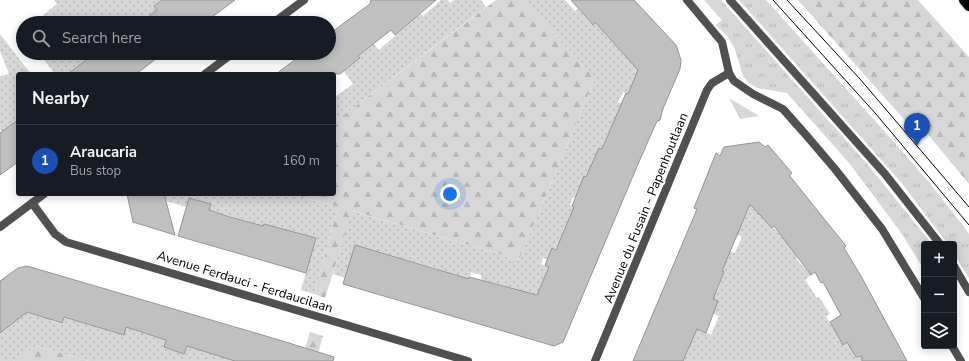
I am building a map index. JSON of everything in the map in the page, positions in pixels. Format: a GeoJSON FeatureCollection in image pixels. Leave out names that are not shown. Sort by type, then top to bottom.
{"type":"FeatureCollection","features":[{"type":"Feature","properties":{"kind":"main road"},"geometry":{"type":"LineString","coordinates":[[964,0],[969,6]]}},
{"type":"Feature","properties":{"kind":"street"},"geometry":{"type":"LineString","coordinates":[[282,16],[304,0]]}},
{"type":"Feature","properties":{"kind":"street"},"geometry":{"type":"LineString","coordinates":[[687,0],[722,42],[726,51],[728,72],[734,81],[783,109],[836,169],[882,229],[921,293]]}},
{"type":"Feature","properties":{"kind":"street"},"geometry":{"type":"LineString","coordinates":[[730,0],[886,174],[938,241]]}},
{"type":"Feature","properties":{"kind":"street"},"geometry":{"type":"LineString","coordinates":[[208,72],[224,60]]}},
{"type":"Feature","properties":{"kind":"street","name":"Avenue du Fusain - Papenhoutlaan"},"geometry":{"type":"LineString","coordinates":[[595,361],[707,90],[712,83],[728,72]]}},
{"type":"Feature","properties":{"kind":"street"},"geometry":{"type":"LineString","coordinates":[[0,227],[41,196]]}},
{"type":"Feature","properties":{"kind":"street","name":"Avenue Ferdauci - Ferdaucilaan"},"geometry":{"type":"LineString","coordinates":[[32,203],[55,234],[66,242],[468,361]]}},
{"type":"Feature","properties":{"kind":"street"},"geometry":{"type":"LineString","coordinates":[[957,271],[969,292]]}},
{"type":"Feature","properties":{"kind":"street"},"geometry":{"type":"LineString","coordinates":[[954,349],[961,361]]}},
{"type":"Feature","properties":{"kind":"green space"},"geometry":{"type":"Polygon","coordinates":[[[54,0],[162,0],[154,6],[157,10],[149,16],[42,16],[57,4],[54,0]]]}},
{"type":"Feature","properties":{"kind":"green space"},"geometry":{"type":"Polygon","coordinates":[[[441,0],[448,0],[450,3],[454,0],[481,0],[486,7],[336,120],[336,96],[353,84],[344,71],[360,59],[358,55],[374,44],[379,50],[420,13],[423,16],[441,0]]]}},
{"type":"Feature","properties":{"kind":"green space"},"geometry":{"type":"Polygon","coordinates":[[[496,0],[524,0],[595,79],[519,260],[353,211],[325,298],[314,294],[338,207],[299,196],[336,196],[336,120],[496,0]]]}},
{"type":"Feature","properties":{"kind":"green space"},"geometry":{"type":"Polygon","coordinates":[[[524,0],[565,0],[575,11],[578,9],[592,25],[595,22],[623,54],[641,63],[628,94],[623,92],[618,102],[625,105],[616,132],[610,130],[602,149],[599,148],[586,177],[584,176],[578,199],[573,197],[570,205],[585,211],[547,259],[543,258],[541,264],[549,267],[543,281],[550,284],[540,302],[512,288],[481,280],[481,275],[471,272],[469,279],[459,276],[435,281],[438,269],[355,245],[345,278],[333,274],[352,211],[519,260],[595,79],[524,0]]]}},
{"type":"Feature","properties":{"kind":"green space"},"geometry":{"type":"Polygon","coordinates":[[[704,0],[721,0],[868,165],[930,241],[921,241],[921,265],[902,234],[850,164],[787,93],[757,88],[749,83],[743,76],[735,49],[727,36],[716,25],[722,20],[704,0]]]}},
{"type":"Feature","properties":{"kind":"green space"},"geometry":{"type":"Polygon","coordinates":[[[739,0],[766,0],[928,181],[969,234],[969,278],[957,259],[957,241],[946,241],[900,181],[739,0]]]}},
{"type":"Feature","properties":{"kind":"green space"},"geometry":{"type":"Polygon","coordinates":[[[798,0],[918,0],[969,57],[969,184],[917,121],[910,126],[798,0]]]}},
{"type":"Feature","properties":{"kind":"green space"},"geometry":{"type":"Polygon","coordinates":[[[0,34],[16,55],[16,60],[20,60],[29,72],[16,72],[16,122],[2,132],[0,129],[0,76],[9,74],[0,51],[0,34]]]}},
{"type":"Feature","properties":{"kind":"green space"},"geometry":{"type":"Polygon","coordinates":[[[44,60],[86,60],[71,72],[53,72],[44,60]]]}},
{"type":"Feature","properties":{"kind":"green space"},"geometry":{"type":"Polygon","coordinates":[[[729,98],[759,116],[740,119],[729,98]]]}},
{"type":"Feature","properties":{"kind":"green space"},"geometry":{"type":"Polygon","coordinates":[[[741,165],[766,222],[780,234],[786,242],[790,239],[803,254],[796,259],[811,275],[805,280],[817,298],[819,297],[830,314],[826,316],[843,345],[847,342],[857,347],[858,357],[862,356],[864,361],[683,361],[689,349],[682,345],[693,327],[711,335],[719,316],[713,313],[712,299],[715,291],[717,292],[724,272],[716,268],[724,248],[735,253],[742,237],[737,234],[741,165]]]}},
{"type":"Feature","properties":{"kind":"green space"},"geometry":{"type":"Polygon","coordinates":[[[165,196],[299,196],[338,207],[314,294],[301,290],[316,238],[295,232],[293,240],[274,227],[264,224],[263,226],[209,210],[211,204],[190,198],[187,207],[166,201],[165,196]]]}},
{"type":"Feature","properties":{"kind":"green space"},"geometry":{"type":"Polygon","coordinates":[[[38,308],[53,314],[51,321],[62,324],[64,317],[72,320],[73,317],[83,323],[123,335],[126,327],[146,334],[167,337],[164,347],[184,354],[188,341],[207,352],[238,361],[89,361],[36,346],[13,361],[0,361],[0,332],[21,310],[36,315],[38,308]]]}},
{"type":"Feature","properties":{"kind":"green space"},"geometry":{"type":"Polygon","coordinates":[[[310,332],[323,336],[316,361],[301,361],[310,332]]]}},
{"type":"Feature","properties":{"kind":"green space"},"geometry":{"type":"Polygon","coordinates":[[[36,346],[89,361],[13,361],[36,346]]]}},
{"type":"Feature","properties":{"kind":"building"},"geometry":{"type":"Polygon","coordinates":[[[162,0],[235,0],[213,16],[149,16],[157,10],[154,6],[162,0]]]}},
{"type":"Feature","properties":{"kind":"building"},"geometry":{"type":"Polygon","coordinates":[[[371,0],[436,0],[395,35],[391,30],[358,56],[360,58],[340,74],[336,74],[336,72],[279,72],[295,60],[336,60],[336,29],[370,4],[371,0]]]}},
{"type":"Feature","properties":{"kind":"building"},"geometry":{"type":"Polygon","coordinates":[[[571,0],[634,0],[676,45],[681,60],[680,69],[662,111],[660,120],[657,121],[638,164],[563,342],[554,346],[343,284],[355,245],[469,279],[469,277],[537,295],[549,267],[545,265],[552,248],[556,250],[574,207],[572,206],[584,176],[586,177],[599,148],[602,149],[626,93],[628,94],[638,70],[595,22],[593,25],[571,0]]]}},
{"type":"Feature","properties":{"kind":"building"},"geometry":{"type":"Polygon","coordinates":[[[86,60],[155,60],[139,72],[71,72],[86,60]]]}},
{"type":"Feature","properties":{"kind":"building"},"geometry":{"type":"Polygon","coordinates":[[[16,121],[16,163],[0,175],[0,133],[16,121]]]}},
{"type":"Feature","properties":{"kind":"building"},"geometry":{"type":"Polygon","coordinates":[[[759,142],[765,147],[768,145],[792,173],[789,175],[846,246],[844,248],[861,276],[907,361],[862,361],[862,356],[856,357],[847,342],[843,345],[830,322],[841,315],[823,282],[821,283],[815,272],[811,275],[774,226],[772,228],[750,204],[722,271],[724,272],[713,299],[718,301],[706,333],[697,329],[683,361],[633,361],[697,209],[694,208],[716,153],[720,156],[724,147],[759,142]]]}},
{"type":"Feature","properties":{"kind":"building"},"geometry":{"type":"Polygon","coordinates":[[[127,196],[165,196],[175,235],[133,222],[127,196]]]}},
{"type":"Feature","properties":{"kind":"building"},"geometry":{"type":"Polygon","coordinates":[[[189,198],[211,204],[209,210],[230,217],[263,226],[264,224],[316,238],[306,273],[178,236],[189,198]]]}},
{"type":"Feature","properties":{"kind":"building"},"geometry":{"type":"Polygon","coordinates":[[[27,266],[334,357],[333,361],[235,361],[187,346],[184,354],[164,347],[166,340],[126,327],[124,335],[64,317],[62,323],[27,312],[0,333],[0,281],[18,268],[27,266]]]}},
{"type":"Feature","properties":{"kind":"tram line"},"geometry":{"type":"LineString","coordinates":[[773,0],[876,114],[969,225]]}},
{"type":"Feature","properties":{"kind":"tram line"},"geometry":{"type":"LineString","coordinates":[[787,0],[860,79],[969,207]]}},
{"type":"Feature","properties":{"kind":"place","name":"Araucaria"},"geometry":{"type":"Point","coordinates":[917,146]}}]}
